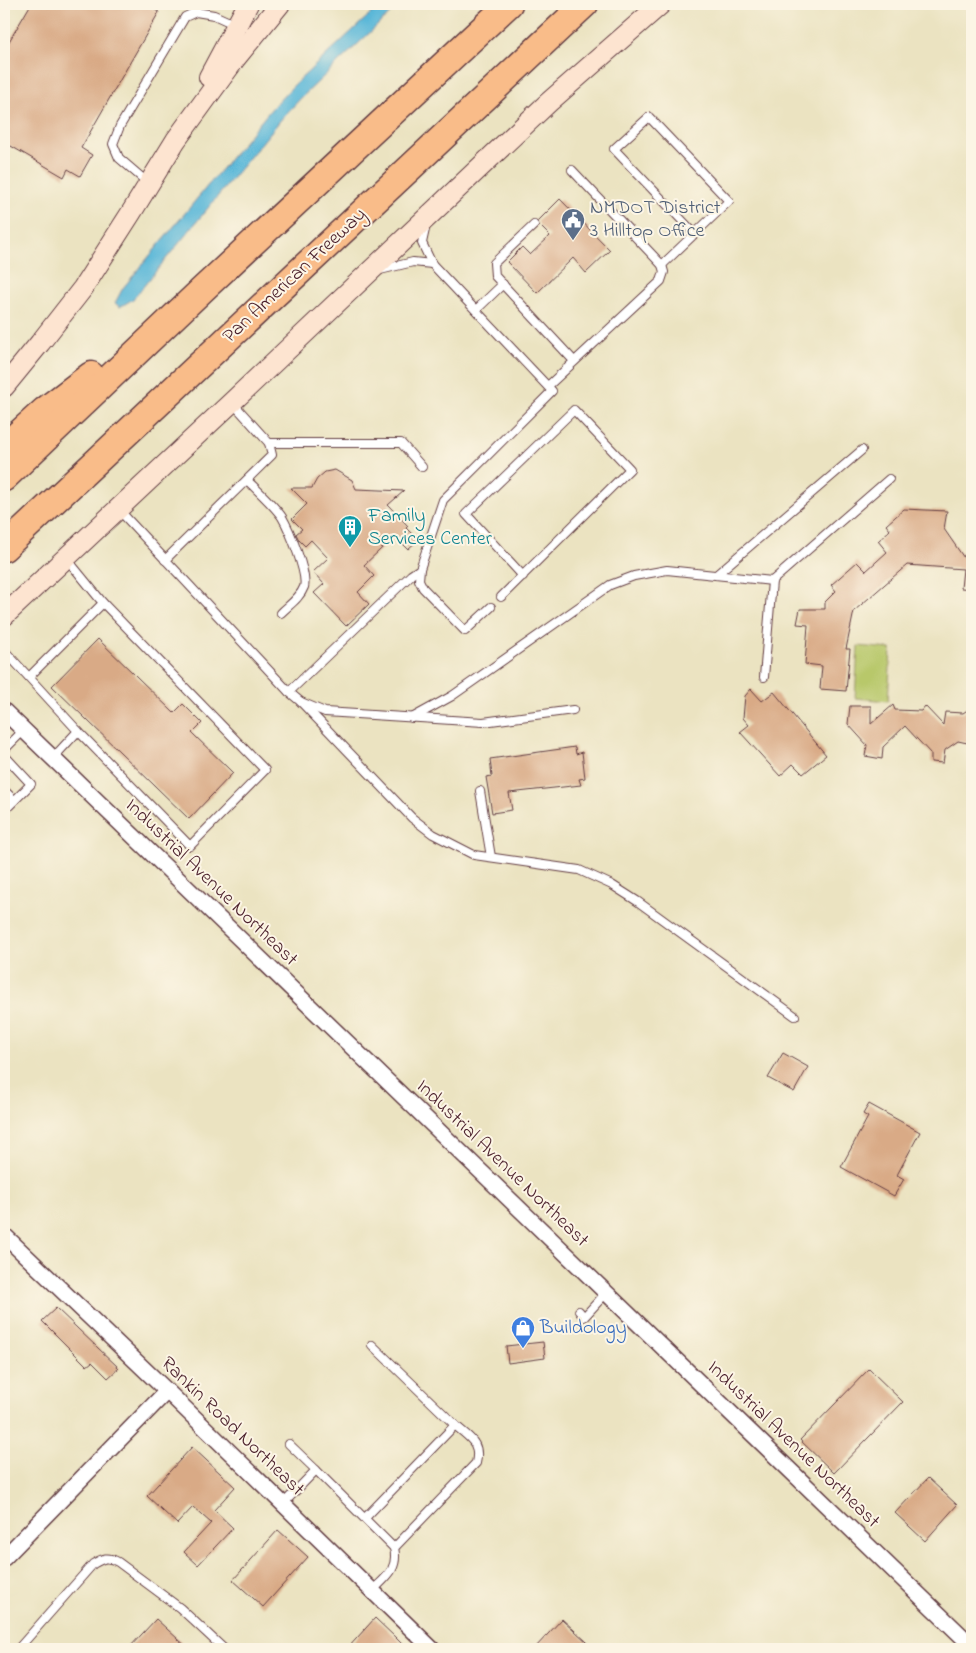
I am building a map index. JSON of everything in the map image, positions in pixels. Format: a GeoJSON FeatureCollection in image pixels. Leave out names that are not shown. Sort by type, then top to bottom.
{"type":"FeatureCollection","features":[{"type":"Feature","properties":{"kind":"highway"},"geometry":{"type":"LineString","coordinates":[[4,478],[202,290],[509,4]]}},
{"type":"Feature","properties":{"kind":"highway","name":"Pan American Freeway"},"geometry":{"type":"LineString","coordinates":[[5,547],[585,4]]}},
{"type":"Feature","properties":{"kind":"highway"},"geometry":{"type":"LineString","coordinates":[[4,447],[45,410],[202,290]]}},
{"type":"Feature","properties":{"kind":"main road"},"geometry":{"type":"LineString","coordinates":[[4,387],[83,288],[176,140],[248,4]]}},
{"type":"Feature","properties":{"kind":"main road"},"geometry":{"type":"LineString","coordinates":[[176,140],[235,59],[280,4]]}},
{"type":"Feature","properties":{"kind":"main road"},"geometry":{"type":"LineString","coordinates":[[4,616],[549,102],[661,4]]}},
{"type":"Feature","properties":{"kind":"street","name":"Industrial Avenue Northeast"},"geometry":{"type":"LineString","coordinates":[[4,711],[972,1646]]}},
{"type":"Feature","properties":{"kind":"street","name":"Rankin Road Northeast"},"geometry":{"type":"LineString","coordinates":[[4,1235],[432,1649]]}},
{"type":"Feature","properties":{"kind":"street"},"geometry":{"type":"LineString","coordinates":[[4,1558],[167,1391]]}},
{"type":"Feature","properties":{"kind":"lane"},"geometry":{"type":"LineString","coordinates":[[149,184],[119,158],[113,144],[120,126],[185,17],[196,12],[214,15],[237,25]]}},
{"type":"Feature","properties":{"kind":"lane"},"geometry":{"type":"LineString","coordinates":[[662,265],[695,234],[729,201],[649,117],[614,150],[695,234]]}},
{"type":"Feature","properties":{"kind":"lane"},"geometry":{"type":"LineString","coordinates":[[548,386],[661,281],[664,272],[662,265],[572,170]]}},
{"type":"Feature","properties":{"kind":"lane"},"geometry":{"type":"LineString","coordinates":[[428,216],[422,243],[432,264],[552,391],[443,500],[420,569],[419,580],[423,588],[465,631],[491,607]]}},
{"type":"Feature","properties":{"kind":"lane"},"geometry":{"type":"LineString","coordinates":[[534,225],[494,263],[495,276],[574,361]]}},
{"type":"Feature","properties":{"kind":"lane"},"geometry":{"type":"LineString","coordinates":[[366,274],[414,262],[432,264]]}},
{"type":"Feature","properties":{"kind":"lane"},"geometry":{"type":"LineString","coordinates":[[476,310],[503,284]]}},
{"type":"Feature","properties":{"kind":"lane"},"geometry":{"type":"LineString","coordinates":[[165,560],[272,455],[269,443],[232,402]]}},
{"type":"Feature","properties":{"kind":"lane"},"geometry":{"type":"LineString","coordinates":[[501,598],[523,576],[630,469],[574,410],[466,514],[523,576]]}},
{"type":"Feature","properties":{"kind":"lane"},"geometry":{"type":"LineString","coordinates":[[269,443],[401,443],[422,466]]}},
{"type":"Feature","properties":{"kind":"lane"},"geometry":{"type":"LineString","coordinates":[[716,574],[862,450]]}},
{"type":"Feature","properties":{"kind":"lane"},"geometry":{"type":"LineString","coordinates":[[764,677],[772,581],[889,478]]}},
{"type":"Feature","properties":{"kind":"lane"},"geometry":{"type":"LineString","coordinates":[[247,480],[282,517],[301,562],[305,580],[303,589],[297,598],[281,613]]}},
{"type":"Feature","properties":{"kind":"lane"},"geometry":{"type":"LineString","coordinates":[[117,509],[289,692],[301,702],[412,818],[433,834],[474,855],[580,870],[612,885],[638,901],[795,1016]]}},
{"type":"Feature","properties":{"kind":"lane"},"geometry":{"type":"LineString","coordinates":[[4,650],[78,731],[190,846],[265,770],[103,603],[65,558]]}},
{"type":"Feature","properties":{"kind":"lane"},"geometry":{"type":"LineString","coordinates":[[289,692],[411,575],[420,569]]}},
{"type":"Feature","properties":{"kind":"lane"},"geometry":{"type":"LineString","coordinates":[[412,718],[452,696],[610,585],[634,576],[667,570],[772,581]]}},
{"type":"Feature","properties":{"kind":"lane"},"geometry":{"type":"LineString","coordinates":[[29,677],[103,603]]}},
{"type":"Feature","properties":{"kind":"lane"},"geometry":{"type":"LineString","coordinates":[[301,702],[325,712],[483,722],[573,710]]}},
{"type":"Feature","properties":{"kind":"lane"},"geometry":{"type":"LineString","coordinates":[[4,750],[24,730]]}},
{"type":"Feature","properties":{"kind":"lane"},"geometry":{"type":"LineString","coordinates":[[52,758],[78,731]]}},
{"type":"Feature","properties":{"kind":"lane"},"geometry":{"type":"LineString","coordinates":[[4,755],[31,784],[4,811]]}},
{"type":"Feature","properties":{"kind":"lane"},"geometry":{"type":"LineString","coordinates":[[4,790],[14,800]]}},
{"type":"Feature","properties":{"kind":"lane"},"geometry":{"type":"LineString","coordinates":[[480,791],[491,857]]}},
{"type":"Feature","properties":{"kind":"lane"},"geometry":{"type":"LineString","coordinates":[[580,1311],[584,1317],[606,1292]]}},
{"type":"Feature","properties":{"kind":"lane"},"geometry":{"type":"LineString","coordinates":[[372,1346],[476,1445],[478,1454],[476,1463],[394,1548]]}},
{"type":"Feature","properties":{"kind":"lane"},"geometry":{"type":"LineString","coordinates":[[364,1518],[455,1425]]}},
{"type":"Feature","properties":{"kind":"lane"},"geometry":{"type":"LineString","coordinates":[[289,1444],[394,1548],[396,1557],[394,1568],[372,1591]]}},
{"type":"Feature","properties":{"kind":"lane"},"geometry":{"type":"LineString","coordinates":[[283,1504],[316,1470]]}},
{"type":"Feature","properties":{"kind":"lane"},"geometry":{"type":"LineString","coordinates":[[18,1649],[93,1564],[103,1558],[112,1559],[126,1568],[180,1608],[224,1649]]}},
{"type":"Feature","properties":{"kind":"green space"},"geometry":{"type":"Polygon","coordinates":[[[858,646],[891,649],[888,701],[855,698],[858,646]]]}},
{"type":"Feature","properties":{"kind":"water"},"geometry":{"type":"Polygon","coordinates":[[[381,4],[400,4],[283,117],[133,299],[120,307],[115,303],[123,288],[272,108],[381,4]]]}},
{"type":"Feature","properties":{"kind":"building"},"geometry":{"type":"Polygon","coordinates":[[[31,4],[144,4],[159,12],[81,148],[92,155],[80,176],[68,169],[64,177],[4,142],[4,50],[31,4]]]}},
{"type":"Feature","properties":{"kind":"building","name":"NMDOT District 3 Hilltop Office"},"geometry":{"type":"Polygon","coordinates":[[[560,199],[610,250],[586,273],[573,258],[537,293],[507,262],[522,247],[530,255],[550,236],[539,225],[538,221],[560,199]]]}},
{"type":"Feature","properties":{"kind":"building","name":"Family Services Center"},"geometry":{"type":"Polygon","coordinates":[[[335,470],[352,480],[356,489],[404,491],[388,505],[408,526],[406,528],[418,540],[408,549],[395,536],[364,565],[374,576],[358,592],[369,604],[346,626],[314,593],[324,584],[313,572],[328,558],[311,540],[305,546],[299,540],[296,534],[302,529],[292,519],[307,504],[291,488],[312,488],[317,479],[325,472],[335,470]]]}},
{"type":"Feature","properties":{"kind":"building"},"geometry":{"type":"Polygon","coordinates":[[[904,509],[947,511],[944,529],[964,558],[964,555],[972,556],[972,589],[961,588],[963,569],[907,565],[854,611],[846,649],[850,649],[846,691],[820,689],[822,666],[805,664],[808,625],[797,624],[800,609],[825,609],[825,602],[836,591],[831,585],[857,562],[866,571],[887,552],[878,541],[890,530],[886,525],[904,509]]]}},
{"type":"Feature","properties":{"kind":"building"},"geometry":{"type":"Polygon","coordinates":[[[98,639],[174,713],[183,704],[202,723],[192,733],[233,773],[189,819],[52,686],[98,639]]]}},
{"type":"Feature","properties":{"kind":"building"},"geometry":{"type":"Polygon","coordinates":[[[751,689],[762,701],[774,692],[826,755],[803,774],[793,764],[780,776],[740,732],[749,725],[743,718],[745,696],[751,689]]]}},
{"type":"Feature","properties":{"kind":"building"},"geometry":{"type":"Polygon","coordinates":[[[893,705],[895,710],[921,711],[925,706],[943,725],[945,712],[963,713],[972,707],[972,744],[958,741],[945,750],[943,763],[931,762],[931,754],[905,726],[883,747],[882,759],[865,756],[867,745],[848,724],[850,706],[871,706],[871,724],[893,705]]]}},
{"type":"Feature","properties":{"kind":"building"},"geometry":{"type":"Polygon","coordinates":[[[575,747],[576,754],[582,752],[585,778],[579,779],[581,785],[509,793],[512,810],[492,813],[486,777],[492,776],[490,759],[575,747]]]}},
{"type":"Feature","properties":{"kind":"building"},"geometry":{"type":"Polygon","coordinates":[[[783,1053],[808,1067],[794,1092],[768,1078],[783,1053]]]}},
{"type":"Feature","properties":{"kind":"building"},"geometry":{"type":"Polygon","coordinates":[[[869,1104],[920,1132],[897,1175],[904,1179],[894,1196],[841,1167],[868,1117],[863,1114],[869,1104]]]}},
{"type":"Feature","properties":{"kind":"building"},"geometry":{"type":"Polygon","coordinates":[[[56,1308],[119,1368],[108,1378],[92,1362],[87,1366],[42,1321],[56,1308]]]}},
{"type":"Feature","properties":{"kind":"building"},"geometry":{"type":"Polygon","coordinates":[[[543,1342],[545,1358],[508,1363],[506,1346],[543,1342]]]}},
{"type":"Feature","properties":{"kind":"building"},"geometry":{"type":"Polygon","coordinates":[[[869,1369],[903,1402],[834,1473],[800,1440],[869,1369]]]}},
{"type":"Feature","properties":{"kind":"building"},"geometry":{"type":"Polygon","coordinates":[[[192,1447],[235,1487],[214,1510],[233,1528],[198,1565],[184,1552],[211,1523],[193,1507],[177,1524],[147,1496],[192,1447]]]}},
{"type":"Feature","properties":{"kind":"building"},"geometry":{"type":"Polygon","coordinates":[[[928,1478],[957,1505],[925,1541],[895,1513],[928,1478]]]}},
{"type":"Feature","properties":{"kind":"building"},"geometry":{"type":"Polygon","coordinates":[[[278,1530],[308,1557],[263,1607],[233,1580],[278,1530]]]}},
{"type":"Feature","properties":{"kind":"building"},"geometry":{"type":"Polygon","coordinates":[[[375,1618],[396,1638],[407,1649],[347,1649],[375,1618]]]}},
{"type":"Feature","properties":{"kind":"building"},"geometry":{"type":"Polygon","coordinates":[[[156,1619],[189,1649],[128,1649],[156,1619]]]}},
{"type":"Feature","properties":{"kind":"building"},"geometry":{"type":"Polygon","coordinates":[[[562,1619],[587,1642],[580,1649],[534,1649],[562,1619]]]}},
{"type":"Feature","properties":{"kind":"place","name":"NMDOT District 3 Hilltop Office"},"geometry":{"type":"Point","coordinates":[573,241]}},
{"type":"Feature","properties":{"kind":"place","name":"Family Services Center"},"geometry":{"type":"Point","coordinates":[350,548]}},
{"type":"Feature","properties":{"kind":"place","name":"Buildology"},"geometry":{"type":"Point","coordinates":[523,1349]}}]}
